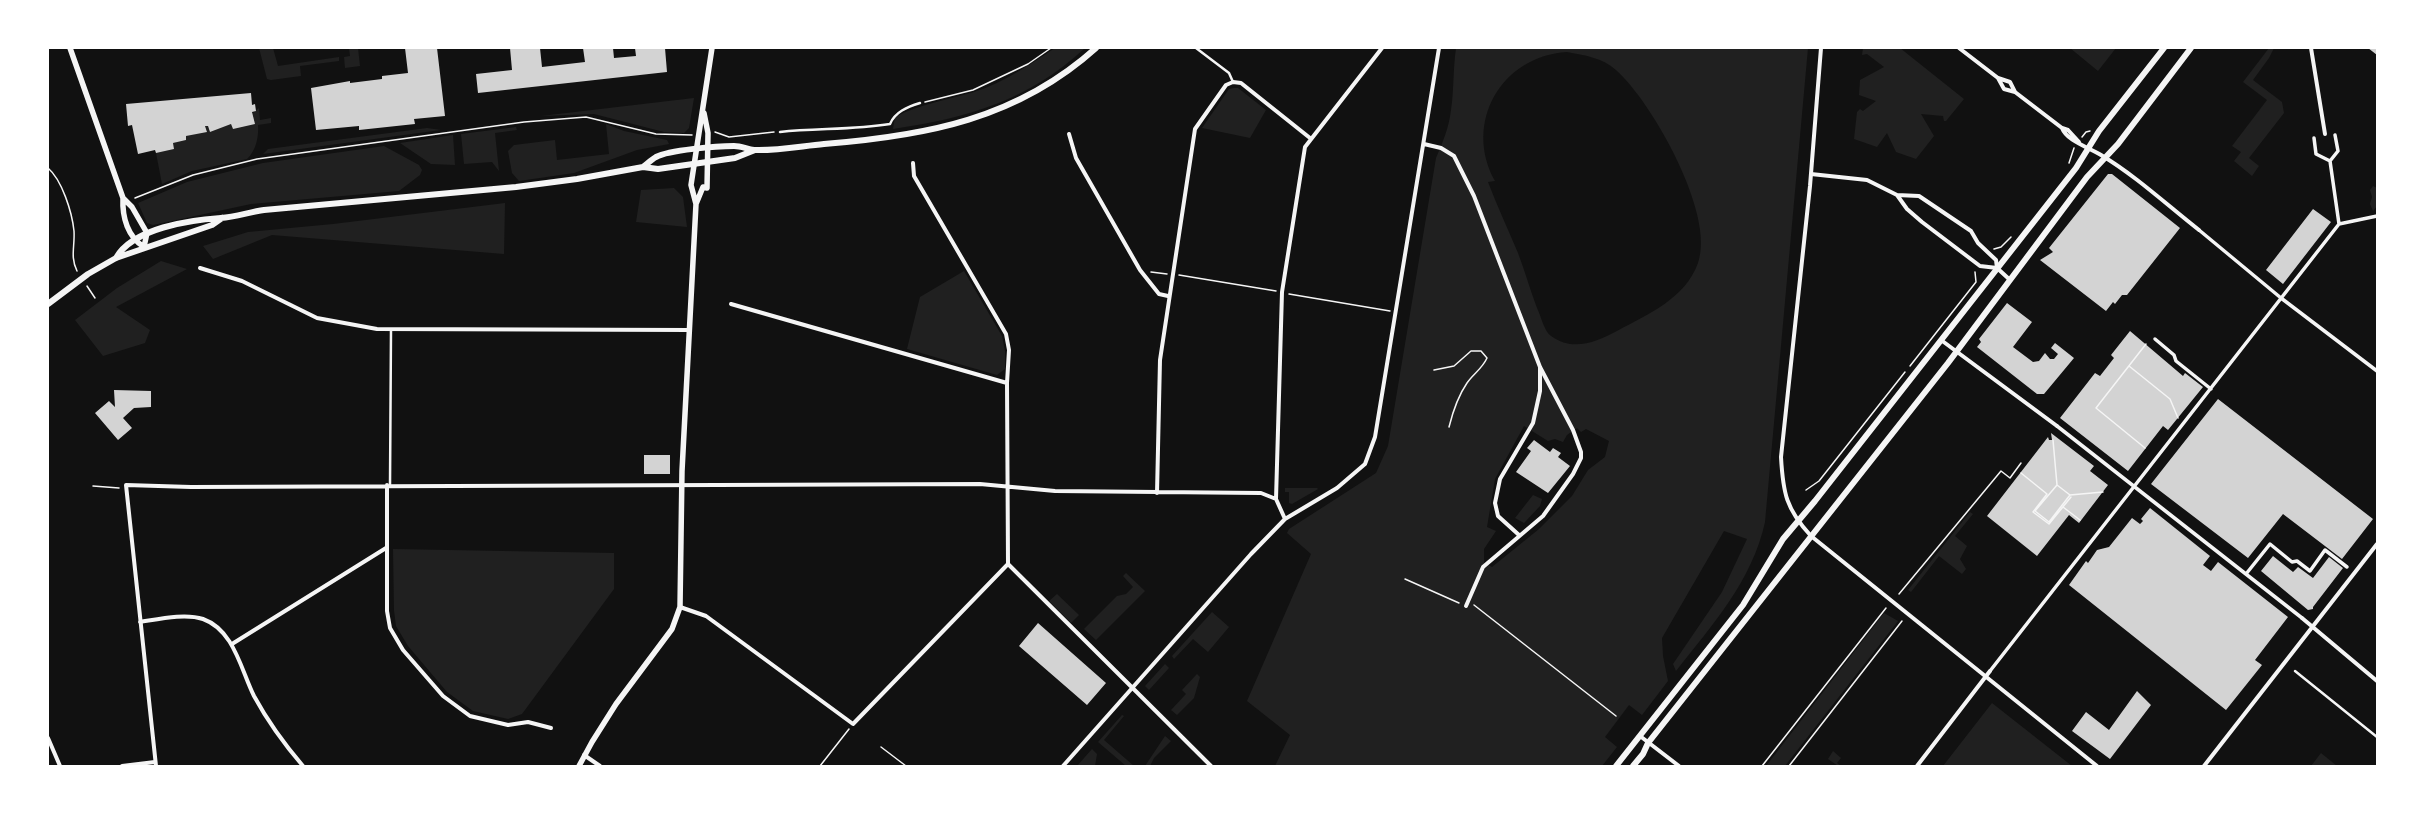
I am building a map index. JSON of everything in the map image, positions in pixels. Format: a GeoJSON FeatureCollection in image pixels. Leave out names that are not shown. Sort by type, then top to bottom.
{"type":"FeatureCollection","features":[{"type":"Feature","properties":{"kind":"main road"},"geometry":{"type":"LineString","coordinates":[[644,167],[656,157],[696,150],[734,146],[755,150],[892,137],[968,121],[1008,106],[1052,83],[1096,48]]}},
{"type":"Feature","properties":{"kind":"main road"},"geometry":{"type":"LineString","coordinates":[[1616,766],[1743,605],[1765,566],[1797,520],[1815,501],[1997,268],[2164,48]]}},
{"type":"Feature","properties":{"kind":"main road"},"geometry":{"type":"LineString","coordinates":[[1634,766],[1648,743],[1948,363],[1955,351],[2009,279],[2027,260],[2087,177],[2105,157],[2191,48]]}},
{"type":"Feature","properties":{"kind":"main road"},"geometry":{"type":"LineString","coordinates":[[116,258],[121,250],[134,240],[147,233],[208,218],[222,218],[264,210],[516,187],[577,179],[644,167],[658,169],[735,158],[755,150]]}},
{"type":"Feature","properties":{"kind":"main road"},"geometry":{"type":"LineString","coordinates":[[48,304],[88,274],[116,258],[124,257],[144,247],[212,225],[222,218]]}},
{"type":"Feature","properties":{"kind":"street"},"geometry":{"type":"LineString","coordinates":[[70,48],[123,198],[122,210],[134,240],[144,247],[147,233],[132,207],[123,198]]}},
{"type":"Feature","properties":{"kind":"street"},"geometry":{"type":"LineString","coordinates":[[580,766],[584,755],[616,704],[672,629],[680,607],[682,485],[696,204],[692,185],[698,134],[704,111],[712,48]]}},
{"type":"Feature","properties":{"kind":"street"},"geometry":{"type":"LineString","coordinates":[[1285,519],[1276,499],[1282,292],[1305,147],[1310,138],[1382,48]]}},
{"type":"Feature","properties":{"kind":"street"},"geometry":{"type":"LineString","coordinates":[[1062,766],[1130,687],[1251,554],[1285,519],[1337,488],[1365,464],[1375,437],[1439,48]]}},
{"type":"Feature","properties":{"kind":"street"},"geometry":{"type":"LineString","coordinates":[[1821,48],[1811,174],[1781,457],[1783,490],[1797,520],[1811,536],[2097,766]]}},
{"type":"Feature","properties":{"kind":"street"},"geometry":{"type":"LineString","coordinates":[[1959,48],[1998,78],[2010,82],[2015,92]]}},
{"type":"Feature","properties":{"kind":"street"},"geometry":{"type":"LineString","coordinates":[[2311,48],[2325,134]]}},
{"type":"Feature","properties":{"kind":"street"},"geometry":{"type":"LineString","coordinates":[[1998,78],[2004,89],[2015,92],[2062,128],[2068,138],[2089,147],[2105,157],[2199,230],[2281,298],[2377,371]]}},
{"type":"Feature","properties":{"kind":"street"},"geometry":{"type":"LineString","coordinates":[[1157,493],[1160,360],[1168,296],[1195,129],[1226,85],[1233,82],[1241,83],[1310,138]]}},
{"type":"Feature","properties":{"kind":"street"},"geometry":{"type":"LineString","coordinates":[[696,204],[703,187],[707,188],[706,162],[708,133],[704,111]]}},
{"type":"Feature","properties":{"kind":"street"},"geometry":{"type":"LineString","coordinates":[[1069,134],[1076,158],[1140,270],[1159,294],[1168,296]]}},
{"type":"Feature","properties":{"kind":"street"},"geometry":{"type":"LineString","coordinates":[[2335,135],[2338,151],[2330,161],[2339,224]]}},
{"type":"Feature","properties":{"kind":"street"},"geometry":{"type":"LineString","coordinates":[[2314,138],[2316,154],[2330,161]]}},
{"type":"Feature","properties":{"kind":"street"},"geometry":{"type":"LineString","coordinates":[[1424,144],[1441,148],[1454,156],[1474,196],[1540,367],[1580,445],[1581,458],[1562,491],[1543,516],[1483,567],[1466,606]]}},
{"type":"Feature","properties":{"kind":"street"},"geometry":{"type":"LineString","coordinates":[[680,607],[706,616],[853,724],[1008,564],[1007,383],[1009,350],[1006,334],[914,176],[913,163]]}},
{"type":"Feature","properties":{"kind":"street"},"geometry":{"type":"LineString","coordinates":[[1811,174],[1867,180],[1897,195],[1919,196],[1971,231],[1978,243],[1996,260],[1997,268]]}},
{"type":"Feature","properties":{"kind":"street"},"geometry":{"type":"LineString","coordinates":[[1897,195],[1907,209],[1922,222],[1980,266],[1997,268],[2009,279]]}},
{"type":"Feature","properties":{"kind":"street"},"geometry":{"type":"LineString","coordinates":[[1917,766],[2135,488],[2339,224],[2377,216]]}},
{"type":"Feature","properties":{"kind":"street"},"geometry":{"type":"LineString","coordinates":[[200,268],[242,281],[317,318],[391,330],[690,330]]}},
{"type":"Feature","properties":{"kind":"street"},"geometry":{"type":"LineString","coordinates":[[730,304],[1007,383]]}},
{"type":"Feature","properties":{"kind":"street"},"geometry":{"type":"LineString","coordinates":[[2155,339],[2174,355],[2176,361],[2211,389]]}},
{"type":"Feature","properties":{"kind":"street"},"geometry":{"type":"LineString","coordinates":[[1941,340],[2057,426],[2302,618],[2377,681]]}},
{"type":"Feature","properties":{"kind":"street"},"geometry":{"type":"LineString","coordinates":[[1519,536],[1498,516],[1495,504],[1500,479],[1533,424],[1540,391],[1540,367]]}},
{"type":"Feature","properties":{"kind":"street"},"geometry":{"type":"LineString","coordinates":[[122,766],[155,764],[126,487],[980,484],[1055,491],[1261,493],[1276,499]]}},
{"type":"Feature","properties":{"kind":"street"},"geometry":{"type":"LineString","coordinates":[[388,485],[386,548],[387,611],[390,628],[403,650],[443,696],[470,716],[508,725],[528,722],[551,728]]}},
{"type":"Feature","properties":{"kind":"street"},"geometry":{"type":"LineString","coordinates":[[2246,574],[2270,544],[2292,562],[2297,562],[2310,571],[2325,550],[2347,567]]}},
{"type":"Feature","properties":{"kind":"street"},"geometry":{"type":"LineString","coordinates":[[2204,766],[2377,544]]}},
{"type":"Feature","properties":{"kind":"street"},"geometry":{"type":"LineString","coordinates":[[232,644],[386,548]]}},
{"type":"Feature","properties":{"kind":"street"},"geometry":{"type":"LineString","coordinates":[[1008,564],[1211,766]]}},
{"type":"Feature","properties":{"kind":"street"},"geometry":{"type":"LineString","coordinates":[[140,622],[187,617],[204,620],[222,633],[232,644],[254,696],[280,736],[303,766]]}},
{"type":"Feature","properties":{"kind":"street"},"geometry":{"type":"LineString","coordinates":[[1640,736],[1679,766]]}},
{"type":"Feature","properties":{"kind":"street"},"geometry":{"type":"LineString","coordinates":[[48,739],[60,766]]}},
{"type":"Feature","properties":{"kind":"street"},"geometry":{"type":"LineString","coordinates":[[584,755],[600,766]]}},
{"type":"Feature","properties":{"kind":"lane"},"geometry":{"type":"LineString","coordinates":[[1196,48],[1229,73],[1233,82]]}},
{"type":"Feature","properties":{"kind":"lane"},"geometry":{"type":"LineString","coordinates":[[780,132],[810,129],[856,130],[890,124],[894,116],[911,106],[920,103]]}},
{"type":"Feature","properties":{"kind":"lane"},"geometry":{"type":"LineString","coordinates":[[388,485],[391,330]]}},
{"type":"Feature","properties":{"kind":"lane"},"geometry":{"type":"LineString","coordinates":[[2295,671],[2377,737]]}},
{"type":"Feature","properties":{"kind":"path"},"geometry":{"type":"LineString","coordinates":[[920,103],[972,90],[1028,64],[1051,48]]}},
{"type":"Feature","properties":{"kind":"path"},"geometry":{"type":"LineString","coordinates":[[135,198],[193,175],[257,159],[524,122],[586,117],[656,134],[678,136],[698,134]]}},
{"type":"Feature","properties":{"kind":"path"},"geometry":{"type":"LineString","coordinates":[[708,133],[718,132],[729,136],[780,132]]}},
{"type":"Feature","properties":{"kind":"path"},"geometry":{"type":"LineString","coordinates":[[48,168],[54,173],[63,190],[74,230],[72,261],[77,271]]}},
{"type":"Feature","properties":{"kind":"path"},"geometry":{"type":"LineString","coordinates":[[1140,270],[1282,292],[1395,312]]}},
{"type":"Feature","properties":{"kind":"path"},"geometry":{"type":"LineString","coordinates":[[87,286],[95,298]]}},
{"type":"Feature","properties":{"kind":"path"},"geometry":{"type":"LineString","coordinates":[[2146,344],[2096,408],[2146,448]]}},
{"type":"Feature","properties":{"kind":"path"},"geometry":{"type":"LineString","coordinates":[[1434,370],[1454,366],[1471,351],[1481,351],[1487,358],[1483,367],[1468,382],[1459,398],[1449,426]]}},
{"type":"Feature","properties":{"kind":"path"},"geometry":{"type":"LineString","coordinates":[[2129,366],[2170,399],[2178,418]]}},
{"type":"Feature","properties":{"kind":"path"},"geometry":{"type":"LineString","coordinates":[[2053,440],[2057,485],[2036,512],[2049,522],[2070,496],[2103,492]]}},
{"type":"Feature","properties":{"kind":"path"},"geometry":{"type":"LineString","coordinates":[[1900,594],[2001,471],[2010,478],[2021,463]]}},
{"type":"Feature","properties":{"kind":"path"},"geometry":{"type":"LineString","coordinates":[[2021,473],[2047,494],[2033,512],[2049,524],[2070,496]]}},
{"type":"Feature","properties":{"kind":"path"},"geometry":{"type":"LineString","coordinates":[[2057,485],[2070,496]]}},
{"type":"Feature","properties":{"kind":"path"},"geometry":{"type":"LineString","coordinates":[[93,486],[126,487]]}},
{"type":"Feature","properties":{"kind":"path"},"geometry":{"type":"LineString","coordinates":[[2062,505],[2080,520]]}},
{"type":"Feature","properties":{"kind":"path"},"geometry":{"type":"LineString","coordinates":[[1405,579],[1459,603]]}},
{"type":"Feature","properties":{"kind":"path"},"geometry":{"type":"LineString","coordinates":[[1474,605],[1616,716]]}},
{"type":"Feature","properties":{"kind":"path"},"geometry":{"type":"LineString","coordinates":[[1762,766],[1886,608]]}},
{"type":"Feature","properties":{"kind":"path"},"geometry":{"type":"LineString","coordinates":[[1789,766],[1902,620]]}},
{"type":"Feature","properties":{"kind":"path"},"geometry":{"type":"LineString","coordinates":[[820,766],[853,724]]}},
{"type":"Feature","properties":{"kind":"path"},"geometry":{"type":"LineString","coordinates":[[881,747],[906,766]]}},
{"type":"Feature","properties":{"kind":"shaded area"},"geometry":{"type":"Polygon","coordinates":[[[259,48],[273,48],[278,66],[339,57],[339,61],[300,66],[301,76],[271,80],[267,79],[259,48]]]}},
{"type":"Feature","properties":{"kind":"shaded area"},"geometry":{"type":"Polygon","coordinates":[[[349,48],[358,48],[360,66],[345,68],[344,57],[350,56],[349,48]]]}},
{"type":"Feature","properties":{"kind":"shaded area"},"geometry":{"type":"Polygon","coordinates":[[[1055,48],[1085,48],[1063,66],[1019,94],[971,113],[920,125],[893,129],[895,117],[924,105],[974,92],[995,84],[1026,67],[1055,48]]]}},
{"type":"Feature","properties":{"kind":"shaded area"},"geometry":{"type":"Polygon","coordinates":[[[1456,48],[1808,48],[1765,522],[1751,564],[1741,583],[1717,619],[1676,671],[1673,664],[1722,592],[1747,539],[1724,531],[1662,638],[1663,656],[1668,681],[1642,715],[1629,705],[1605,737],[1617,747],[1602,766],[1275,766],[1290,735],[1247,701],[1311,554],[1287,533],[1289,529],[1376,473],[1388,446],[1436,158],[1449,122],[1453,94],[1456,48]],[[1567,52],[1544,56],[1523,66],[1507,79],[1494,96],[1486,116],[1483,137],[1486,159],[1495,181],[1488,182],[1518,253],[1534,301],[1545,327],[1551,336],[1559,341],[1568,344],[1584,344],[1601,339],[1653,312],[1675,296],[1692,276],[1698,263],[1701,242],[1698,217],[1689,189],[1663,132],[1647,107],[1631,86],[1611,66],[1593,58],[1567,52]],[[1524,426],[1495,479],[1487,527],[1496,531],[1484,549],[1484,563],[1492,567],[1539,529],[1572,496],[1588,470],[1605,457],[1609,441],[1586,429],[1581,432],[1577,428],[1567,435],[1563,442],[1555,439],[1548,441],[1524,426]]]}},
{"type":"Feature","properties":{"kind":"shaded area"},"geometry":{"type":"Polygon","coordinates":[[[1863,48],[1900,48],[1964,99],[1946,121],[1944,121],[1943,116],[1921,114],[1934,136],[1916,159],[1896,152],[1887,133],[1877,147],[1854,139],[1857,112],[1860,109],[1863,111],[1876,101],[1859,95],[1860,80],[1884,67],[1867,54],[1862,55],[1863,48]]]}},
{"type":"Feature","properties":{"kind":"shaded area"},"geometry":{"type":"Polygon","coordinates":[[[2070,48],[2116,48],[2098,71],[2070,48]]]}},
{"type":"Feature","properties":{"kind":"shaded area"},"geometry":{"type":"Polygon","coordinates":[[[2269,48],[2274,48],[2269,58],[2253,80],[2282,102],[2284,113],[2249,158],[2259,166],[2252,176],[2234,161],[2241,152],[2232,146],[2267,100],[2243,82],[2269,48]]]}},
{"type":"Feature","properties":{"kind":"shaded area"},"geometry":{"type":"Polygon","coordinates":[[[1238,88],[1266,110],[1250,138],[1202,128],[1229,89],[1238,88]]]}},
{"type":"Feature","properties":{"kind":"shaded area"},"geometry":{"type":"Polygon","coordinates":[[[694,98],[689,128],[684,133],[664,132],[594,114],[541,116],[694,98]]]}},
{"type":"Feature","properties":{"kind":"shaded area"},"geometry":{"type":"Polygon","coordinates":[[[259,108],[260,120],[271,118],[271,123],[258,125],[256,143],[253,152],[247,159],[192,171],[162,184],[156,153],[174,149],[173,143],[186,140],[186,136],[207,131],[205,126],[208,126],[210,132],[231,124],[233,129],[259,108]]]}},
{"type":"Feature","properties":{"kind":"shaded area"},"geometry":{"type":"Polygon","coordinates":[[[606,124],[624,131],[667,140],[669,144],[637,150],[574,173],[519,181],[512,173],[508,151],[514,145],[555,140],[557,160],[609,154],[606,124]]]}},
{"type":"Feature","properties":{"kind":"shaded area"},"geometry":{"type":"Polygon","coordinates":[[[516,127],[517,130],[495,133],[499,171],[492,162],[464,164],[461,134],[516,127]]]}},
{"type":"Feature","properties":{"kind":"shaded area"},"geometry":{"type":"Polygon","coordinates":[[[427,128],[441,130],[263,154],[268,149],[427,128]]]}},
{"type":"Feature","properties":{"kind":"shaded area"},"geometry":{"type":"Polygon","coordinates":[[[453,135],[455,165],[431,164],[400,143],[453,135]]]}},
{"type":"Feature","properties":{"kind":"shaded area"},"geometry":{"type":"Polygon","coordinates":[[[384,146],[419,165],[422,170],[420,175],[399,191],[251,204],[153,225],[147,223],[138,203],[187,182],[263,163],[384,146]]]}},
{"type":"Feature","properties":{"kind":"shaded area"},"geometry":{"type":"Polygon","coordinates":[[[2373,186],[2377,188],[2377,206],[2373,211],[2370,204],[2372,197],[2370,190],[2373,186]]]}},
{"type":"Feature","properties":{"kind":"shaded area"},"geometry":{"type":"Polygon","coordinates":[[[674,188],[683,197],[687,227],[636,222],[641,190],[674,188]]]}},
{"type":"Feature","properties":{"kind":"shaded area"},"geometry":{"type":"Polygon","coordinates":[[[505,203],[504,254],[272,235],[213,259],[203,246],[248,232],[333,224],[505,203]]]}},
{"type":"Feature","properties":{"kind":"shaded area"},"geometry":{"type":"Polygon","coordinates":[[[161,261],[187,269],[116,307],[150,330],[145,343],[103,356],[75,320],[117,288],[161,261]]]}},
{"type":"Feature","properties":{"kind":"shaded area"},"geometry":{"type":"Polygon","coordinates":[[[964,271],[1002,336],[1005,351],[1005,369],[997,375],[907,349],[920,297],[964,271]]]}},
{"type":"Feature","properties":{"kind":"shaded area"},"geometry":{"type":"Polygon","coordinates":[[[1285,488],[1318,489],[1292,504],[1289,503],[1289,492],[1285,492],[1285,488]]]}},
{"type":"Feature","properties":{"kind":"shaded area"},"geometry":{"type":"Polygon","coordinates":[[[1533,495],[1542,499],[1540,506],[1524,523],[1515,518],[1533,495]]]}},
{"type":"Feature","properties":{"kind":"shaded area"},"geometry":{"type":"Polygon","coordinates":[[[1970,512],[1973,514],[1955,536],[1967,546],[1960,559],[1966,569],[1962,574],[1939,556],[1911,592],[1908,590],[1970,512]]]}},
{"type":"Feature","properties":{"kind":"shaded area"},"geometry":{"type":"Polygon","coordinates":[[[393,549],[614,553],[614,589],[522,714],[508,719],[473,711],[447,692],[408,646],[396,626],[394,610],[393,549]]]}},
{"type":"Feature","properties":{"kind":"shaded area"},"geometry":{"type":"Polygon","coordinates":[[[1126,573],[1145,591],[1096,640],[1084,629],[1117,596],[1126,594],[1133,587],[1123,576],[1126,573]]]}},
{"type":"Feature","properties":{"kind":"shaded area"},"geometry":{"type":"Polygon","coordinates":[[[1057,594],[1079,615],[1071,623],[1049,601],[1057,594]]]}},
{"type":"Feature","properties":{"kind":"shaded area"},"geometry":{"type":"Polygon","coordinates":[[[1212,612],[1229,627],[1208,652],[1193,639],[1174,659],[1172,656],[1212,612]]]}},
{"type":"Feature","properties":{"kind":"shaded area"},"geometry":{"type":"Polygon","coordinates":[[[1884,613],[1898,621],[1785,766],[1766,766],[1884,613]]]}},
{"type":"Feature","properties":{"kind":"shaded area"},"geometry":{"type":"Polygon","coordinates":[[[1165,664],[1169,668],[1149,690],[1145,686],[1165,664]]]}},
{"type":"Feature","properties":{"kind":"shaded area"},"geometry":{"type":"Polygon","coordinates":[[[1197,674],[1200,677],[1194,698],[1177,715],[1171,710],[1186,694],[1182,690],[1197,674]]]}},
{"type":"Feature","properties":{"kind":"shaded area"},"geometry":{"type":"Polygon","coordinates":[[[1992,703],[2072,766],[1943,766],[1992,703]]]}},
{"type":"Feature","properties":{"kind":"shaded area"},"geometry":{"type":"Polygon","coordinates":[[[1122,715],[1124,716],[1104,740],[1134,766],[1126,766],[1098,742],[1122,715]]]}},
{"type":"Feature","properties":{"kind":"shaded area"},"geometry":{"type":"Polygon","coordinates":[[[1165,736],[1171,741],[1154,758],[1150,766],[1145,766],[1165,736]]]}},
{"type":"Feature","properties":{"kind":"shaded area"},"geometry":{"type":"Polygon","coordinates":[[[1092,749],[1097,754],[1095,766],[1077,766],[1092,749]]]}},
{"type":"Feature","properties":{"kind":"shaded area"},"geometry":{"type":"Polygon","coordinates":[[[1833,751],[1841,758],[1837,763],[1841,766],[1838,766],[1828,759],[1833,751]]]}},
{"type":"Feature","properties":{"kind":"shaded area"},"geometry":{"type":"Polygon","coordinates":[[[2321,753],[2337,766],[2311,766],[2321,753]]]}},
{"type":"Feature","properties":{"kind":"building"},"geometry":{"type":"Polygon","coordinates":[[[405,48],[437,48],[445,116],[414,119],[415,124],[359,130],[359,126],[316,130],[311,88],[350,81],[350,83],[382,79],[382,76],[408,73],[405,48]]]}},
{"type":"Feature","properties":{"kind":"building"},"geometry":{"type":"Polygon","coordinates":[[[510,48],[540,48],[542,67],[585,62],[583,48],[613,48],[614,58],[636,56],[635,48],[665,48],[667,72],[478,93],[476,74],[512,70],[510,48]]]}},
{"type":"Feature","properties":{"kind":"building"},"geometry":{"type":"Polygon","coordinates":[[[2368,48],[2377,48],[2377,55],[2368,48]]]}},
{"type":"Feature","properties":{"kind":"building"},"geometry":{"type":"Polygon","coordinates":[[[251,93],[252,105],[255,104],[256,111],[252,112],[255,124],[233,129],[231,124],[210,132],[208,126],[205,126],[207,132],[186,136],[186,140],[173,143],[174,149],[156,153],[155,150],[138,154],[132,125],[128,126],[126,104],[251,93]]]}},
{"type":"Feature","properties":{"kind":"building"},"geometry":{"type":"Polygon","coordinates":[[[2108,174],[2112,174],[2180,228],[2127,295],[2122,295],[2115,304],[2113,302],[2106,311],[2040,260],[2053,252],[2049,248],[2108,174]]]}},
{"type":"Feature","properties":{"kind":"building"},"geometry":{"type":"Polygon","coordinates":[[[2313,209],[2331,222],[2283,284],[2266,270],[2313,209]]]}},
{"type":"Feature","properties":{"kind":"building"},"geometry":{"type":"Polygon","coordinates":[[[2007,303],[2032,322],[2013,347],[2033,362],[2039,361],[2045,353],[2050,359],[2054,359],[2058,354],[2051,348],[2055,343],[2074,358],[2044,394],[2037,394],[1977,347],[1981,342],[1979,339],[2007,303]]]}},
{"type":"Feature","properties":{"kind":"building"},"geometry":{"type":"Polygon","coordinates":[[[2130,331],[2183,376],[2185,373],[2203,387],[2168,430],[2163,426],[2128,471],[2060,418],[2095,373],[2100,376],[2114,358],[2111,355],[2130,331]]]}},
{"type":"Feature","properties":{"kind":"building"},"geometry":{"type":"Polygon","coordinates":[[[114,390],[151,391],[151,407],[134,408],[123,418],[132,428],[118,440],[95,413],[109,401],[115,407],[114,390]]]}},
{"type":"Feature","properties":{"kind":"building"},"geometry":{"type":"Polygon","coordinates":[[[2218,399],[2373,519],[2342,559],[2283,514],[2248,558],[2151,484],[2218,399]]]}},
{"type":"Feature","properties":{"kind":"building"},"geometry":{"type":"Polygon","coordinates":[[[2051,433],[2094,466],[2090,471],[2108,485],[2079,523],[2069,515],[2037,556],[1987,516],[2048,437],[2049,440],[2052,440],[2051,433]]]}},
{"type":"Feature","properties":{"kind":"building"},"geometry":{"type":"Polygon","coordinates":[[[1534,440],[1550,452],[1553,448],[1561,453],[1558,457],[1570,466],[1548,493],[1516,472],[1531,451],[1527,448],[1534,440]]]}},
{"type":"Feature","properties":{"kind":"building"},"geometry":{"type":"Polygon","coordinates":[[[644,455],[670,455],[670,474],[644,474],[644,455]]]}},
{"type":"Feature","properties":{"kind":"building"},"geometry":{"type":"Polygon","coordinates":[[[2150,508],[2210,556],[2203,565],[2211,571],[2218,562],[2288,617],[2255,660],[2262,665],[2226,710],[2069,585],[2086,561],[2088,563],[2097,550],[2109,547],[2132,518],[2140,524],[2143,521],[2141,519],[2150,508]]]}},
{"type":"Feature","properties":{"kind":"building"},"geometry":{"type":"Polygon","coordinates":[[[2273,556],[2293,572],[2298,567],[2313,578],[2329,557],[2343,568],[2313,609],[2308,610],[2261,571],[2273,556]]]}},
{"type":"Feature","properties":{"kind":"building"},"geometry":{"type":"Polygon","coordinates":[[[1038,623],[1106,683],[1087,705],[1019,646],[1038,623]]]}},
{"type":"Feature","properties":{"kind":"building"},"geometry":{"type":"Polygon","coordinates":[[[2137,691],[2151,705],[2110,759],[2072,731],[2086,712],[2109,730],[2137,691]]]}}]}
